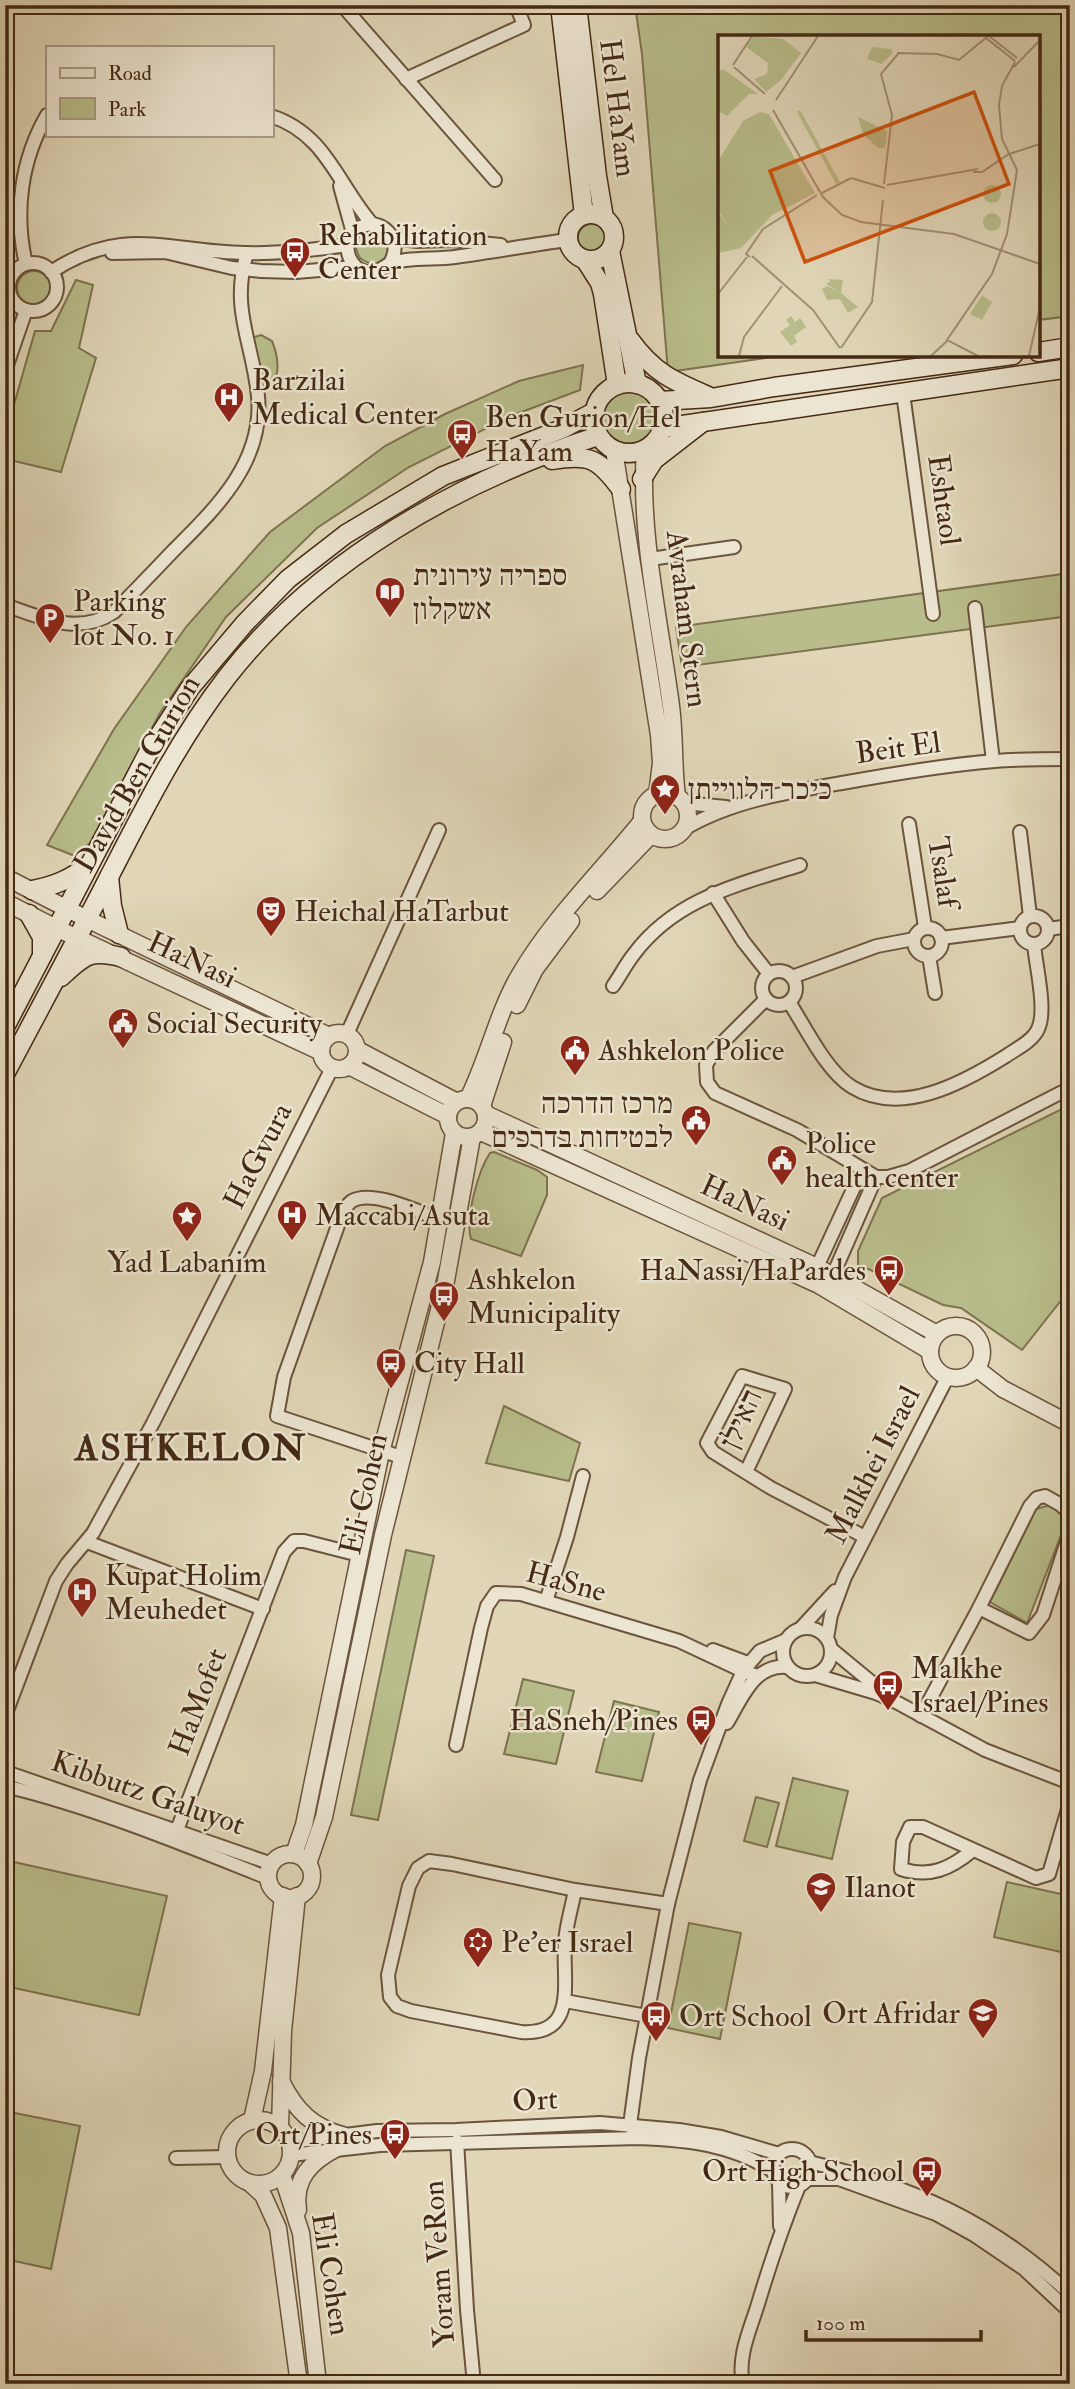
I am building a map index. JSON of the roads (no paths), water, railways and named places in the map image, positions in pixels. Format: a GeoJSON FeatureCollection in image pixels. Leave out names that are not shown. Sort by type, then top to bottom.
{"type":"FeatureCollection","features":[{"type":"Feature","properties":{"kind":"main road","name":"Hel HaYam"},"geometry":{"type":"LineString","coordinates":[[560,5],[583,215]]}},
{"type":"Feature","properties":{"kind":"main road","name":"Hel HaYam"},"geometry":{"type":"LineString","coordinates":[[577,5],[604,218]]}},
{"type":"Feature","properties":{"kind":"main road"},"geometry":{"type":"LineString","coordinates":[[617,385],[600,283],[586,261],[573,254],[567,240],[573,222],[583,215],[591,214],[604,218],[613,230],[610,251],[637,384]]}},
{"type":"Feature","properties":{"kind":"main road"},"geometry":{"type":"LineString","coordinates":[[586,261],[599,259],[610,251]]}},
{"type":"Feature","properties":{"kind":"main road"},"geometry":{"type":"LineString","coordinates":[[626,335],[638,351],[667,378],[711,398]]}},
{"type":"Feature","properties":{"kind":"main road"},"geometry":{"type":"LineString","coordinates":[[1040,352],[1070,347]]}},
{"type":"Feature","properties":{"kind":"main road"},"geometry":{"type":"LineString","coordinates":[[659,401],[711,398],[998,357]]}},
{"type":"Feature","properties":{"kind":"main road"},"geometry":{"type":"LineString","coordinates":[[662,428],[1070,368]]}},
{"type":"Feature","properties":{"kind":"main road"},"geometry":{"type":"LineString","coordinates":[[637,384],[647,388],[659,401],[663,411],[662,428],[654,443],[645,450],[629,453],[614,450],[598,436],[594,412],[602,396],[617,385],[637,384]]}},
{"type":"Feature","properties":{"kind":"main road","name":"David Ben Gurion"},"geometry":{"type":"LineString","coordinates":[[5,1027],[148,753],[190,688],[245,623],[288,579],[346,534],[443,476],[562,429],[594,412]]}},
{"type":"Feature","properties":{"kind":"main road"},"geometry":{"type":"LineString","coordinates":[[642,479],[654,460],[703,422]]}},
{"type":"Feature","properties":{"kind":"main road","name":"David Ben Gurion"},"geometry":{"type":"LineString","coordinates":[[5,1074],[149,799],[191,727],[228,676],[283,616],[339,568],[418,515],[559,448],[598,436]]}},
{"type":"Feature","properties":{"kind":"main road"},"geometry":{"type":"LineString","coordinates":[[527,463],[572,456],[586,457],[605,470],[621,489]]}},
{"type":"Feature","properties":{"kind":"main road"},"geometry":{"type":"LineString","coordinates":[[32,890],[58,885],[89,865]]}},
{"type":"Feature","properties":{"kind":"main road"},"geometry":{"type":"LineString","coordinates":[[109,877],[119,934]]}},
{"type":"Feature","properties":{"kind":"main road"},"geometry":{"type":"LineString","coordinates":[[29,914],[42,937],[42,956]]}},
{"type":"Feature","properties":{"kind":"main road"},"geometry":{"type":"LineString","coordinates":[[51,987],[81,958],[90,954],[101,952],[121,957]]}},
{"type":"Feature","properties":{"kind":"street"},"geometry":{"type":"LineString","coordinates":[[342,5],[495,180]]}},
{"type":"Feature","properties":{"kind":"street"},"geometry":{"type":"LineString","coordinates":[[406,79],[524,25],[516,5]]}},
{"type":"Feature","properties":{"kind":"street"},"geometry":{"type":"LineString","coordinates":[[26,264],[20,231],[23,180],[26,160],[46,117]]}},
{"type":"Feature","properties":{"kind":"street"},"geometry":{"type":"LineString","coordinates":[[273,117],[296,127],[332,162],[349,192],[373,225]]}},
{"type":"Feature","properties":{"kind":"street"},"geometry":{"type":"LineString","coordinates":[[332,162],[353,233]]}},
{"type":"Feature","properties":{"kind":"street"},"geometry":{"type":"LineString","coordinates":[[76,256],[149,251],[243,269],[296,272],[355,267],[370,273],[385,269],[395,251],[393,238],[385,229],[365,225],[353,233],[348,253],[355,267]]}},
{"type":"Feature","properties":{"kind":"street"},"geometry":{"type":"LineString","coordinates":[[393,238],[417,241],[450,240],[516,247]]}},
{"type":"Feature","properties":{"kind":"street"},"geometry":{"type":"LineString","coordinates":[[390,263],[453,257],[567,240]]}},
{"type":"Feature","properties":{"kind":"street"},"geometry":{"type":"LineString","coordinates":[[51,272],[76,256],[97,248],[127,243],[247,253],[348,245]]}},
{"type":"Feature","properties":{"kind":"street"},"geometry":{"type":"LineString","coordinates":[[5,605],[45,619],[66,623],[82,625],[104,619],[114,612],[228,494],[253,444],[258,412],[258,396],[241,316],[240,291],[247,253]]}},
{"type":"Feature","properties":{"kind":"street"},"geometry":{"type":"LineString","coordinates":[[26,264],[42,265],[51,272],[57,286],[53,300],[41,309],[26,310],[14,302],[9,288],[12,276],[26,264]]}},
{"type":"Feature","properties":{"kind":"street"},"geometry":{"type":"LineString","coordinates":[[5,371],[26,310]]}},
{"type":"Feature","properties":{"kind":"street","name":"Eshtaol"},"geometry":{"type":"LineString","coordinates":[[903,393],[933,614]]}},
{"type":"Feature","properties":{"kind":"street","name":"Avraham Stern"},"geometry":{"type":"LineString","coordinates":[[614,450],[659,735],[661,763],[657,794]]}},
{"type":"Feature","properties":{"kind":"street","name":"Avraham Stern"},"geometry":{"type":"LineString","coordinates":[[645,450],[642,479],[650,559],[671,707],[673,768],[680,800]]}},
{"type":"Feature","properties":{"kind":"street"},"geometry":{"type":"LineString","coordinates":[[650,559],[734,547]]}},
{"type":"Feature","properties":{"kind":"street"},"geometry":{"type":"LineString","coordinates":[[975,608],[993,761]]}},
{"type":"Feature","properties":{"kind":"street","name":"Beit El"},"geometry":{"type":"LineString","coordinates":[[684,829],[698,820],[737,806],[799,790],[993,761],[1070,759]]}},
{"type":"Feature","properties":{"kind":"street"},"geometry":{"type":"LineString","coordinates":[[664,793],[680,800],[688,816],[684,829],[672,838],[658,838],[647,828],[643,808],[646,802],[657,794],[664,793]]}},
{"type":"Feature","properties":{"kind":"street","name":"Beit El"},"geometry":{"type":"LineString","coordinates":[[680,800],[720,807],[737,806]]}},
{"type":"Feature","properties":{"kind":"street","name":"Tsalaf"},"geometry":{"type":"LineString","coordinates":[[909,824],[925,928]]}},
{"type":"Feature","properties":{"kind":"street"},"geometry":{"type":"LineString","coordinates":[[473,1105],[536,969],[574,917],[647,828]]}},
{"type":"Feature","properties":{"kind":"street"},"geometry":{"type":"LineString","coordinates":[[347,1034],[439,830]]}},
{"type":"Feature","properties":{"kind":"street"},"geometry":{"type":"LineString","coordinates":[[1020,832],[1031,916]]}},
{"type":"Feature","properties":{"kind":"street"},"geometry":{"type":"LineString","coordinates":[[613,986],[634,954],[653,932],[684,909],[713,893],[800,865]]}},
{"type":"Feature","properties":{"kind":"street","name":"HaNasi"},"geometry":{"type":"LineString","coordinates":[[5,877],[329,1036]]}},
{"type":"Feature","properties":{"kind":"street"},"geometry":{"type":"LineString","coordinates":[[713,893],[743,941],[769,974]]}},
{"type":"Feature","properties":{"kind":"street","name":"HaNasi"},"geometry":{"type":"LineString","coordinates":[[5,902],[321,1052]]}},
{"type":"Feature","properties":{"kind":"street"},"geometry":{"type":"LineString","coordinates":[[1031,916],[1040,917],[1048,929],[1045,940],[1034,945],[1025,941],[1020,928],[1023,921],[1031,916]]}},
{"type":"Feature","properties":{"kind":"street"},"geometry":{"type":"LineString","coordinates":[[1048,929],[1070,926]]}},
{"type":"Feature","properties":{"kind":"street"},"geometry":{"type":"LineString","coordinates":[[929,956],[917,951],[914,939],[918,931],[925,928],[934,929],[942,938]]}},
{"type":"Feature","properties":{"kind":"street"},"geometry":{"type":"LineString","coordinates":[[942,938],[1020,928]]}},
{"type":"Feature","properties":{"kind":"street"},"geometry":{"type":"LineString","coordinates":[[929,956],[939,950],[942,938]]}},
{"type":"Feature","properties":{"kind":"street"},"geometry":{"type":"LineString","coordinates":[[792,977],[796,988],[789,1002],[774,1005],[766,999],[762,983],[769,974],[779,971],[792,977],[877,946],[914,939]]}},
{"type":"Feature","properties":{"kind":"street"},"geometry":{"type":"LineString","coordinates":[[789,1002],[832,1070],[850,1086],[872,1097],[896,1099],[924,1095],[975,1075],[1038,1032],[1042,1019],[1034,945]]}},
{"type":"Feature","properties":{"kind":"street"},"geometry":{"type":"LineString","coordinates":[[929,956],[935,993]]}},
{"type":"Feature","properties":{"kind":"street"},"geometry":{"type":"LineString","coordinates":[[766,999],[714,1051],[706,1065],[706,1082],[715,1093],[797,1130],[876,1177],[888,1177],[909,1171],[1070,1088]]}},
{"type":"Feature","properties":{"kind":"street"},"geometry":{"type":"LineString","coordinates":[[341,1067],[353,1063],[358,1050],[356,1043],[347,1034],[335,1032],[324,1040],[321,1052],[325,1063],[341,1067],[448,1116]]}},
{"type":"Feature","properties":{"kind":"street","name":"HaNasi"},"geometry":{"type":"LineString","coordinates":[[358,1050],[817,1267],[937,1335]]}},
{"type":"Feature","properties":{"kind":"street","name":"HaGvura"},"geometry":{"type":"LineString","coordinates":[[5,1716],[56,1581],[87,1542],[153,1423],[341,1067]]}},
{"type":"Feature","properties":{"kind":"street"},"geometry":{"type":"LineString","coordinates":[[473,1105],[485,1126],[466,1138],[454,1133],[449,1125],[449,1111],[473,1105]]}},
{"type":"Feature","properties":{"kind":"street","name":"Eli Cohen"},"geometry":{"type":"LineString","coordinates":[[293,1854],[304,1825],[315,1775],[381,1452],[432,1262],[454,1133]]}},
{"type":"Feature","properties":{"kind":"street","name":"HaNasi"},"geometry":{"type":"LineString","coordinates":[[476,1134],[819,1285],[930,1351]]}},
{"type":"Feature","properties":{"kind":"street","name":"Eli Cohen"},"geometry":{"type":"LineString","coordinates":[[308,1864],[324,1817],[401,1457],[445,1286],[476,1134]]}},
{"type":"Feature","properties":{"kind":"street"},"geometry":{"type":"LineString","coordinates":[[862,1170],[817,1267],[819,1285],[833,1275],[876,1177]]}},
{"type":"Feature","properties":{"kind":"street"},"geometry":{"type":"LineString","coordinates":[[401,1457],[277,1416],[284,1377],[342,1214],[350,1201],[362,1197],[376,1197],[439,1219]]}},
{"type":"Feature","properties":{"kind":"street"},"geometry":{"type":"LineString","coordinates":[[950,1326],[966,1328],[973,1332],[981,1345],[980,1361],[976,1368],[963,1376],[948,1376],[935,1367],[930,1351],[937,1335],[950,1326]]}},
{"type":"Feature","properties":{"kind":"street"},"geometry":{"type":"LineString","coordinates":[[976,1368],[1003,1389],[1070,1423]]}},
{"type":"Feature","properties":{"kind":"street","name":"האילן"},"geometry":{"type":"LineString","coordinates":[[746,1472],[785,1390],[742,1376],[707,1443],[713,1452],[771,1488],[865,1537]]}},
{"type":"Feature","properties":{"kind":"street","name":"Malkhei Israel"},"geometry":{"type":"LineString","coordinates":[[829,1644],[831,1615],[845,1577],[948,1376]]}},
{"type":"Feature","properties":{"kind":"street"},"geometry":{"type":"LineString","coordinates":[[546,1601],[583,1476]]}},
{"type":"Feature","properties":{"kind":"street"},"geometry":{"type":"LineString","coordinates":[[921,1716],[1030,1506],[1045,1496],[1070,1514]]}},
{"type":"Feature","properties":{"kind":"street"},"geometry":{"type":"LineString","coordinates":[[979,1608],[1029,1633],[1043,1615],[1070,1532]]}},
{"type":"Feature","properties":{"kind":"street","name":"HaMofet"},"geometry":{"type":"LineString","coordinates":[[177,1830],[284,1552],[295,1541],[304,1541],[359,1555]]}},
{"type":"Feature","properties":{"kind":"street"},"geometry":{"type":"LineString","coordinates":[[87,1542],[262,1609]]}},
{"type":"Feature","properties":{"kind":"street","name":"Malkhei Israel"},"geometry":{"type":"LineString","coordinates":[[801,1628],[830,1598],[845,1577]]}},
{"type":"Feature","properties":{"kind":"street","name":"HaSne"},"geometry":{"type":"LineString","coordinates":[[456,1745],[487,1606],[496,1593],[510,1592],[546,1601],[692,1646],[728,1654],[757,1675]]}},
{"type":"Feature","properties":{"kind":"street"},"geometry":{"type":"LineString","coordinates":[[787,1667],[782,1653],[786,1640],[795,1630],[816,1629],[829,1644],[896,1702]]}},
{"type":"Feature","properties":{"kind":"street"},"geometry":{"type":"LineString","coordinates":[[638,2138],[630,2125],[648,2016],[668,1904],[700,1780],[724,1713],[746,1667],[760,1651],[786,1640]]}},
{"type":"Feature","properties":{"kind":"street"},"geometry":{"type":"LineString","coordinates":[[815,1675],[828,1665],[829,1644]]}},
{"type":"Feature","properties":{"kind":"street"},"geometry":{"type":"LineString","coordinates":[[700,1780],[727,1723],[757,1675],[769,1667],[787,1667],[800,1676],[815,1675],[896,1702],[985,1750],[1070,1783]]}},
{"type":"Feature","properties":{"kind":"street"},"geometry":{"type":"LineString","coordinates":[[5,1785],[6,1771]]}},
{"type":"Feature","properties":{"kind":"street","name":"Kibbutz Galuyot"},"geometry":{"type":"LineString","coordinates":[[6,1771],[177,1830],[270,1871]]}},
{"type":"Feature","properties":{"kind":"street","name":"Kibbutz Galuyot"},"geometry":{"type":"LineString","coordinates":[[5,1785],[46,1796],[270,1871]]}},
{"type":"Feature","properties":{"kind":"street"},"geometry":{"type":"LineString","coordinates":[[973,1850],[953,1867],[916,1874],[901,1869],[903,1842],[910,1827],[923,1827],[1036,1878],[1049,1874],[1070,1802]]}},
{"type":"Feature","properties":{"kind":"street"},"geometry":{"type":"LineString","coordinates":[[293,1854],[308,1864],[311,1883],[308,1888],[290,1896],[273,1889],[270,1871],[281,1856],[293,1854]]}},
{"type":"Feature","properties":{"kind":"street"},"geometry":{"type":"LineString","coordinates":[[575,1890],[565,1942],[565,2001],[559,2019],[550,2028],[535,2033],[521,2032],[411,2011],[397,2006],[390,1997],[388,1975],[409,1886],[418,1868],[429,1861],[575,1890],[668,1904]]}},
{"type":"Feature","properties":{"kind":"street"},"geometry":{"type":"LineString","coordinates":[[279,2127],[271,2122],[252,2120],[243,2124],[230,2138],[227,2157],[234,2174],[250,2183],[267,2183],[282,2175],[290,2148],[279,2127],[290,1896]]}},
{"type":"Feature","properties":{"kind":"street"},"geometry":{"type":"LineString","coordinates":[[252,2120],[290,1896]]}},
{"type":"Feature","properties":{"kind":"street"},"geometry":{"type":"LineString","coordinates":[[565,2001],[648,2016]]}},
{"type":"Feature","properties":{"kind":"street"},"geometry":{"type":"LineString","coordinates":[[280,2079],[301,2114],[341,2142],[306,2170],[296,2201],[301,2233]]}},
{"type":"Feature","properties":{"kind":"street","name":"Ort"},"geometry":{"type":"LineString","coordinates":[[341,2142],[377,2131],[600,2123],[721,2137],[779,2154]]}},
{"type":"Feature","properties":{"kind":"street","name":"Ort"},"geometry":{"type":"LineString","coordinates":[[290,2148],[341,2142],[638,2138],[681,2140],[738,2152],[776,2177]]}},
{"type":"Feature","properties":{"kind":"street","name":"Yoram VeRon"},"geometry":{"type":"LineString","coordinates":[[457,2141],[474,2384]]}},
{"type":"Feature","properties":{"kind":"street"},"geometry":{"type":"LineString","coordinates":[[743,2384],[741,2368],[744,2347],[781,2230],[811,2170],[806,2156],[790,2149],[779,2154],[773,2165],[781,2230]]}},
{"type":"Feature","properties":{"kind":"street"},"geometry":{"type":"LineString","coordinates":[[176,2158],[227,2157]]}},
{"type":"Feature","properties":{"kind":"street"},"geometry":{"type":"LineString","coordinates":[[809,2162],[876,2180],[954,2210],[1003,2239],[1070,2294]]}},
{"type":"Feature","properties":{"kind":"street","name":"Eli Cohen"},"geometry":{"type":"LineString","coordinates":[[282,2175],[301,2233],[318,2384]]}},
{"type":"Feature","properties":{"kind":"street"},"geometry":{"type":"LineString","coordinates":[[776,2177],[789,2187],[803,2182],[839,2179],[936,2214],[974,2235],[1024,2269],[1070,2312]]}},
{"type":"Feature","properties":{"kind":"street","name":"Eli Cohen"},"geometry":{"type":"LineString","coordinates":[[250,2183],[263,2195],[278,2228],[299,2384]]}},
{"type":"Feature","properties":{"kind":"place","name":"Rehabilitation Center"},"geometry":{"type":"Point","coordinates":[295,279]}},
{"type":"Feature","properties":{"kind":"place","name":"Barzilai Medical Center"},"geometry":{"type":"Point","coordinates":[229,424]}},
{"type":"Feature","properties":{"kind":"place","name":"Ben Gurion/Hel HaYam"},"geometry":{"type":"Point","coordinates":[462,461]}},
{"type":"Feature","properties":{"kind":"place","name":"ספריה עירונית אשקלון"},"geometry":{"type":"Point","coordinates":[390,619]}},
{"type":"Feature","properties":{"kind":"place","name":"Parking lot No. 1"},"geometry":{"type":"Point","coordinates":[50,645]}},
{"type":"Feature","properties":{"kind":"place","name":"כיכר הלווייתן"},"geometry":{"type":"Point","coordinates":[665,816]}},
{"type":"Feature","properties":{"kind":"place","name":"Heichal HaTarbut"},"geometry":{"type":"Point","coordinates":[271,938]}},
{"type":"Feature","properties":{"kind":"place","name":"Social Security"},"geometry":{"type":"Point","coordinates":[123,1050]}},
{"type":"Feature","properties":{"kind":"place","name":"Ashkelon Police"},"geometry":{"type":"Point","coordinates":[575,1077]}},
{"type":"Feature","properties":{"kind":"place","name":"מרכז הדרכה לבטיחות בדרכים"},"geometry":{"type":"Point","coordinates":[696,1147]}},
{"type":"Feature","properties":{"kind":"place","name":"Police health center"},"geometry":{"type":"Point","coordinates":[782,1187]}},
{"type":"Feature","properties":{"kind":"place","name":"Maccabi/Asuta"},"geometry":{"type":"Point","coordinates":[292,1242]}},
{"type":"Feature","properties":{"kind":"place","name":"Yad Labanim"},"geometry":{"type":"Point","coordinates":[187,1243]}},
{"type":"Feature","properties":{"kind":"place","name":"HaNassi/HaPardes"},"geometry":{"type":"Point","coordinates":[889,1297]}},
{"type":"Feature","properties":{"kind":"place","name":"Ashkelon Municipality"},"geometry":{"type":"Point","coordinates":[444,1323]}},
{"type":"Feature","properties":{"kind":"place","name":"City Hall"},"geometry":{"type":"Point","coordinates":[391,1390]}},
{"type":"Feature","properties":{"kind":"place","name":"Kupat Holim Meuhedet"},"geometry":{"type":"Point","coordinates":[82,1619]}},
{"type":"Feature","properties":{"kind":"place","name":"Malkhe Israel/Pines"},"geometry":{"type":"Point","coordinates":[888,1712]}},
{"type":"Feature","properties":{"kind":"place","name":"HaSneh/Pines"},"geometry":{"type":"Point","coordinates":[701,1747]}},
{"type":"Feature","properties":{"kind":"place","name":"Ilanot"},"geometry":{"type":"Point","coordinates":[821,1914]}},
{"type":"Feature","properties":{"kind":"place","name":"Pe'er Israel"},"geometry":{"type":"Point","coordinates":[478,1969]}},
{"type":"Feature","properties":{"kind":"place","name":"Ort Afridar"},"geometry":{"type":"Point","coordinates":[983,2040]}},
{"type":"Feature","properties":{"kind":"place","name":"Ort School"},"geometry":{"type":"Point","coordinates":[656,2043]}},
{"type":"Feature","properties":{"kind":"place","name":"Ort/Pines"},"geometry":{"type":"Point","coordinates":[395,2161]}},
{"type":"Feature","properties":{"kind":"place","name":"Ort High School"},"geometry":{"type":"Point","coordinates":[927,2198]}},
{"type":"Feature","properties":{"kind":"district","name":"ASHKELON"},"geometry":{"type":"Point","coordinates":[191,1448]}}]}
